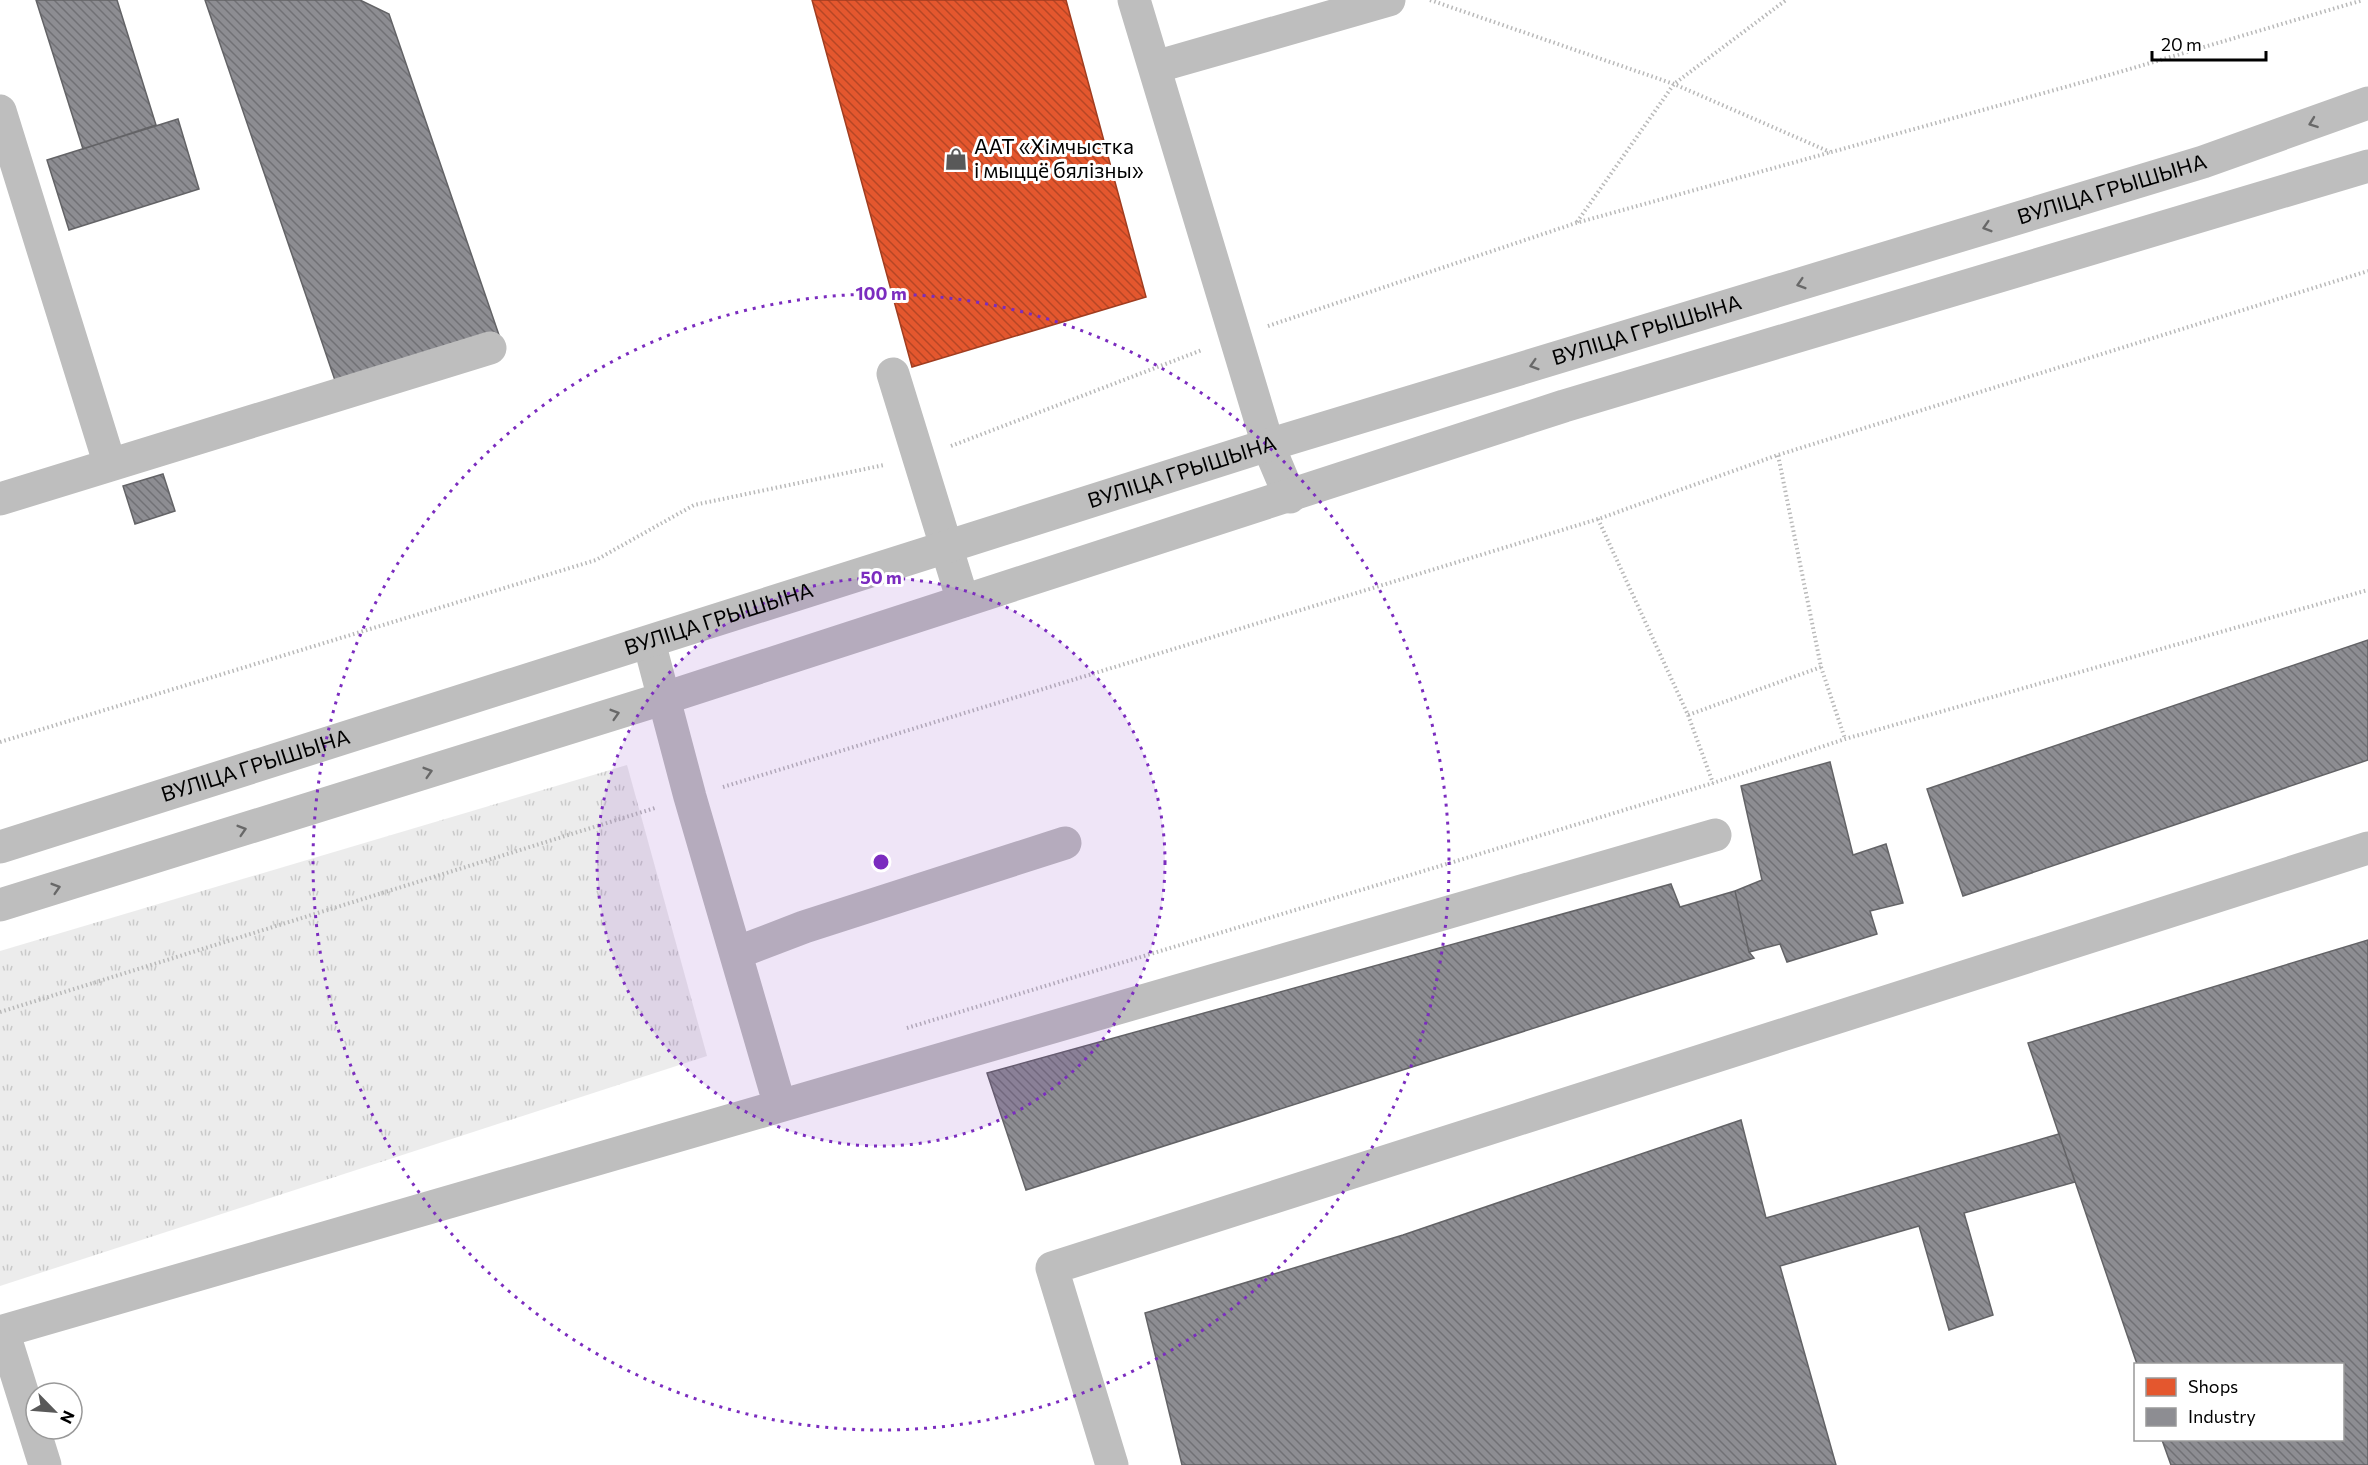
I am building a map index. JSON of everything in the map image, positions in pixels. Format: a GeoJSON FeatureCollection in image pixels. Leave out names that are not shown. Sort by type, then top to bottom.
{"type":"FeatureCollection","features":[{"type":"Feature","properties":{"kind":"main road"},"geometry":{"type":"LineString","coordinates":[[1134,0],[1268,445],[1290,497]]}},
{"type":"Feature","properties":{"kind":"main road"},"geometry":{"type":"LineString","coordinates":[[1155,67],[1389,0]]}},
{"type":"Feature","properties":{"kind":"main road","name":"ВУЛІЦА ГРЫШЫНА"},"geometry":{"type":"LineString","coordinates":[[0,847],[1268,445],[2203,162],[2368,103]]}},
{"type":"Feature","properties":{"kind":"main road"},"geometry":{"type":"LineString","coordinates":[[0,111],[110,465]]}},
{"type":"Feature","properties":{"kind":"main road"},"geometry":{"type":"LineString","coordinates":[[0,905],[665,698],[1290,497],[1564,406],[2368,166]]}},
{"type":"Feature","properties":{"kind":"main road"},"geometry":{"type":"LineString","coordinates":[[0,499],[490,348]]}},
{"type":"Feature","properties":{"kind":"main road"},"geometry":{"type":"LineString","coordinates":[[893,374],[921,457],[963,601]]}},
{"type":"Feature","properties":{"kind":"main road"},"geometry":{"type":"LineString","coordinates":[[649,642],[690,797],[780,1106]]}},
{"type":"Feature","properties":{"kind":"main road"},"geometry":{"type":"LineString","coordinates":[[45,1465],[2,1331],[1714,835]]}},
{"type":"Feature","properties":{"kind":"main road"},"geometry":{"type":"LineString","coordinates":[[736,953],[804,927],[1065,843]]}},
{"type":"Feature","properties":{"kind":"main road"},"geometry":{"type":"LineString","coordinates":[[1112,1465],[1052,1268],[2368,848]]}},
{"type":"Feature","properties":{"kind":"path"},"geometry":{"type":"LineString","coordinates":[[1430,0],[1674,84],[1831,153]]}},
{"type":"Feature","properties":{"kind":"path"},"geometry":{"type":"LineString","coordinates":[[1576,223],[1674,84],[1786,0]]}},
{"type":"Feature","properties":{"kind":"path"},"geometry":{"type":"LineString","coordinates":[[0,742],[596,560],[694,505],[921,457],[1237,337],[1576,223],[2123,71],[2363,0]]}},
{"type":"Feature","properties":{"kind":"path"},"geometry":{"type":"LineString","coordinates":[[0,1012],[690,797],[1598,519],[1778,455],[2368,271]]}},
{"type":"Feature","properties":{"kind":"path"},"geometry":{"type":"LineString","coordinates":[[1778,455],[1821,667],[1845,739]]}},
{"type":"Feature","properties":{"kind":"path"},"geometry":{"type":"LineString","coordinates":[[1598,519],[1688,715],[1713,783]]}},
{"type":"Feature","properties":{"kind":"path"},"geometry":{"type":"LineString","coordinates":[[896,1032],[1713,783],[1845,739],[2368,590]]}},
{"type":"Feature","properties":{"kind":"path"},"geometry":{"type":"LineString","coordinates":[[1688,715],[1821,667]]}},
{"type":"Feature","properties":{"kind":"green space"},"geometry":{"type":"Polygon","coordinates":[[[627,765],[707,1056],[0,1286],[0,951],[627,765]]]}},
{"type":"Feature","properties":{"kind":"building: Shops"},"geometry":{"type":"Polygon","coordinates":[[[812,0],[1066,0],[1146,297],[912,367],[812,0]]]}},
{"type":"Feature","properties":{"kind":"building: Industry"},"geometry":{"type":"Polygon","coordinates":[[[36,0],[117,0],[156,125],[83,149],[36,0]]]}},
{"type":"Feature","properties":{"kind":"building: Industry"},"geometry":{"type":"Polygon","coordinates":[[[205,0],[360,0],[389,14],[500,338],[339,392],[205,0]]]}},
{"type":"Feature","properties":{"kind":"building: Industry"},"geometry":{"type":"Polygon","coordinates":[[[178,119],[199,189],[69,230],[47,160],[178,119]]]}},
{"type":"Feature","properties":{"kind":"building: Industry"},"geometry":{"type":"Polygon","coordinates":[[[163,474],[175,511],[135,524],[123,486],[163,474]]]}},
{"type":"Feature","properties":{"kind":"building: Industry"},"geometry":{"type":"Polygon","coordinates":[[[2368,640],[2368,760],[1963,896],[1927,789],[2368,640]]]}},
{"type":"Feature","properties":{"kind":"building: Industry"},"geometry":{"type":"Polygon","coordinates":[[[1830,762],[1853,855],[1886,844],[1903,903],[1870,911],[1877,934],[1787,962],[1780,944],[1749,952],[1735,891],[1762,880],[1741,786],[1830,762]]]}},
{"type":"Feature","properties":{"kind":"building: Industry"},"geometry":{"type":"Polygon","coordinates":[[[1671,884],[1680,907],[1735,891],[1749,952],[1754,958],[1026,1190],[987,1073],[1671,884]]]}},
{"type":"Feature","properties":{"kind":"building: Industry"},"geometry":{"type":"Polygon","coordinates":[[[2368,940],[2368,1465],[2171,1465],[2162,1441],[2344,1441],[2344,1363],[2137,1363],[2028,1043],[2368,940]]]}},
{"type":"Feature","properties":{"kind":"building: Industry"},"geometry":{"type":"Polygon","coordinates":[[[1741,1120],[1766,1218],[2059,1134],[2075,1182],[1964,1213],[1993,1315],[1949,1330],[1919,1226],[1780,1266],[1836,1465],[1182,1465],[1145,1313],[1403,1235],[1741,1120]]]}},
{"type":"Feature","properties":{"kind":"place","name":"ААТ «Хімчыстка і мыццё бялізны»"},"geometry":{"type":"Point","coordinates":[956,159]}}]}
